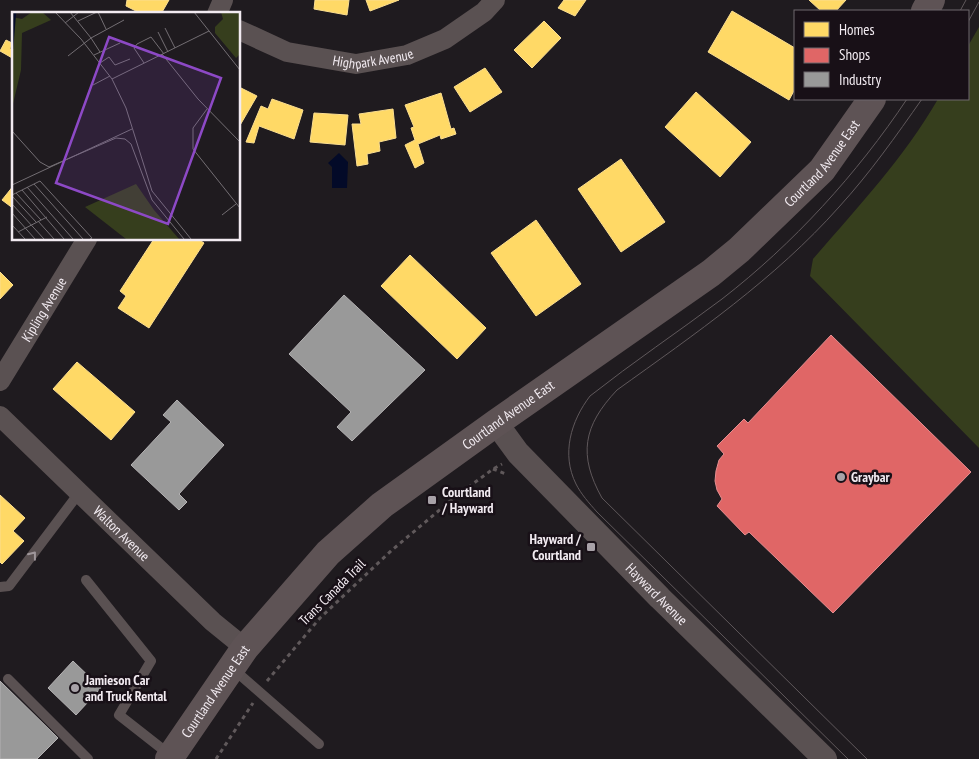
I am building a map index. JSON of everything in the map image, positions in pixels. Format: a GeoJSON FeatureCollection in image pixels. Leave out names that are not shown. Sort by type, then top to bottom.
{"type":"FeatureCollection","features":[{"type":"Feature","properties":{"kind":"main road","name":"Courtland Avenue East"},"geometry":{"type":"LineString","coordinates":[[170,758],[239,658],[328,553],[382,505],[711,273],[739,250],[822,170],[871,100]]}},
{"type":"Feature","properties":{"kind":"street"},"geometry":{"type":"LineString","coordinates":[[218,12],[224,0]]}},
{"type":"Feature","properties":{"kind":"street","name":"Highpark Avenue"},"geometry":{"type":"LineString","coordinates":[[240,30],[287,52],[356,64],[407,55],[445,40],[484,12],[495,0]]}},
{"type":"Feature","properties":{"kind":"street","name":"Kipling Avenue"},"geometry":{"type":"LineString","coordinates":[[0,381],[86,240]]}},
{"type":"Feature","properties":{"kind":"street","name":"Walton Avenue"},"geometry":{"type":"LineString","coordinates":[[0,416],[213,622],[239,658]]}},
{"type":"Feature","properties":{"kind":"street","name":"Hayward Avenue"},"geometry":{"type":"LineString","coordinates":[[496,423],[518,453],[660,598],[825,759]]}},
{"type":"Feature","properties":{"kind":"lane"},"geometry":{"type":"LineString","coordinates":[[0,587],[9,586],[80,493]]}},
{"type":"Feature","properties":{"kind":"lane"},"geometry":{"type":"LineString","coordinates":[[86,580],[151,660],[119,715],[170,758]]}},
{"type":"Feature","properties":{"kind":"lane"},"geometry":{"type":"LineString","coordinates":[[239,658],[260,692],[319,744]]}},
{"type":"Feature","properties":{"kind":"lane"},"geometry":{"type":"LineString","coordinates":[[8,679],[88,759]]}},
{"type":"Feature","properties":{"kind":"path","name":"Trans Canada Trail"},"geometry":{"type":"LineString","coordinates":[[216,759],[270,676],[320,618],[392,550],[455,497],[493,469]]}},
{"type":"Feature","properties":{"kind":"green space"},"geometry":{"type":"Polygon","coordinates":[[[979,27],[979,448],[810,276],[813,259],[895,162],[925,121],[937,100],[969,100],[969,44],[979,27]]]}},
{"type":"Feature","properties":{"kind":"water"},"geometry":{"type":"Polygon","coordinates":[[[339,153],[348,162],[347,188],[332,188],[332,167],[328,163],[339,153]]]}},
{"type":"Feature","properties":{"kind":"building: Homes"},"geometry":{"type":"Polygon","coordinates":[[[127,0],[169,0],[162,12],[138,12],[126,6],[127,0]]]}},
{"type":"Feature","properties":{"kind":"building: Homes"},"geometry":{"type":"Polygon","coordinates":[[[315,0],[349,0],[347,15],[314,9],[315,0]]]}},
{"type":"Feature","properties":{"kind":"building: Homes"},"geometry":{"type":"Polygon","coordinates":[[[366,0],[399,0],[370,11],[366,0]]]}},
{"type":"Feature","properties":{"kind":"building: Homes"},"geometry":{"type":"Polygon","coordinates":[[[564,0],[586,0],[575,16],[558,8],[564,0]]]}},
{"type":"Feature","properties":{"kind":"building: Homes"},"geometry":{"type":"Polygon","coordinates":[[[809,0],[846,0],[837,10],[820,10],[809,0]]]}},
{"type":"Feature","properties":{"kind":"building: Homes"},"geometry":{"type":"Polygon","coordinates":[[[732,11],[794,47],[794,91],[789,100],[708,52],[732,11]]]}},
{"type":"Feature","properties":{"kind":"building: Homes"},"geometry":{"type":"Polygon","coordinates":[[[544,21],[561,38],[532,68],[514,50],[544,21]]]}},
{"type":"Feature","properties":{"kind":"building: Homes"},"geometry":{"type":"Polygon","coordinates":[[[6,40],[12,43],[12,58],[0,51],[6,40]]]}},
{"type":"Feature","properties":{"kind":"building: Homes"},"geometry":{"type":"Polygon","coordinates":[[[485,68],[502,92],[470,112],[454,87],[485,68]]]}},
{"type":"Feature","properties":{"kind":"building: Homes"},"geometry":{"type":"Polygon","coordinates":[[[240,88],[257,96],[240,125],[240,88]]]}},
{"type":"Feature","properties":{"kind":"building: Homes"},"geometry":{"type":"Polygon","coordinates":[[[696,92],[751,142],[720,177],[665,127],[696,92]]]}},
{"type":"Feature","properties":{"kind":"building: Homes"},"geometry":{"type":"Polygon","coordinates":[[[441,93],[451,129],[454,128],[456,134],[441,139],[440,135],[418,144],[424,163],[415,168],[405,145],[415,140],[411,128],[414,127],[405,105],[441,93]]]}},
{"type":"Feature","properties":{"kind":"building: Homes"},"geometry":{"type":"Polygon","coordinates":[[[272,99],[303,110],[294,139],[259,126],[254,143],[246,142],[261,106],[268,109],[272,99]]]}},
{"type":"Feature","properties":{"kind":"building: Homes"},"geometry":{"type":"Polygon","coordinates":[[[393,109],[396,138],[379,142],[380,151],[367,154],[368,164],[357,166],[352,124],[361,124],[359,114],[393,109]]]}},
{"type":"Feature","properties":{"kind":"building: Homes"},"geometry":{"type":"Polygon","coordinates":[[[314,113],[348,115],[345,145],[310,142],[314,113]]]}},
{"type":"Feature","properties":{"kind":"building: Homes"},"geometry":{"type":"Polygon","coordinates":[[[621,159],[665,222],[621,252],[578,189],[621,159]]]}},
{"type":"Feature","properties":{"kind":"building: Homes"},"geometry":{"type":"Polygon","coordinates":[[[12,188],[12,208],[2,200],[12,188]]]}},
{"type":"Feature","properties":{"kind":"building: Homes"},"geometry":{"type":"Polygon","coordinates":[[[536,220],[581,284],[536,316],[491,253],[536,220]]]}},
{"type":"Feature","properties":{"kind":"building: Homes"},"geometry":{"type":"Polygon","coordinates":[[[153,240],[200,240],[204,243],[149,328],[118,308],[126,296],[120,291],[153,240]]]}},
{"type":"Feature","properties":{"kind":"building: Homes"},"geometry":{"type":"Polygon","coordinates":[[[410,255],[486,328],[457,359],[381,286],[410,255]]]}},
{"type":"Feature","properties":{"kind":"building: Homes"},"geometry":{"type":"Polygon","coordinates":[[[0,272],[13,285],[0,299],[0,272]]]}},
{"type":"Feature","properties":{"kind":"building: Homes"},"geometry":{"type":"Polygon","coordinates":[[[77,362],[135,412],[111,440],[53,389],[77,362]]]}},
{"type":"Feature","properties":{"kind":"building: Homes"},"geometry":{"type":"Polygon","coordinates":[[[0,495],[25,518],[13,531],[24,541],[2,564],[0,562],[0,495]]]}},
{"type":"Feature","properties":{"kind":"building: Shops","name":"Graybar"},"geometry":{"type":"Polygon","coordinates":[[[831,335],[971,472],[833,613],[749,532],[745,535],[717,506],[722,499],[715,481],[719,460],[724,454],[717,446],[744,419],[748,423],[831,335]]]}},
{"type":"Feature","properties":{"kind":"building: Industry"},"geometry":{"type":"Polygon","coordinates":[[[344,295],[425,370],[352,441],[337,427],[351,412],[289,354],[344,295]]]}},
{"type":"Feature","properties":{"kind":"building: Industry"},"geometry":{"type":"Polygon","coordinates":[[[177,400],[224,445],[179,494],[187,502],[179,510],[131,465],[171,422],[163,415],[177,400]]]}},
{"type":"Feature","properties":{"kind":"building: Industry","name":"Jamieson Car and Truck Rental"},"geometry":{"type":"Polygon","coordinates":[[[73,661],[101,688],[76,715],[48,688],[73,661]]]}},
{"type":"Feature","properties":{"kind":"building: Industry"},"geometry":{"type":"Polygon","coordinates":[[[0,681],[58,738],[37,759],[0,759],[0,681]]]}},
{"type":"Feature","properties":{"kind":"tram line"},"geometry":{"type":"LineString","coordinates":[[961,10],[966,0]]}},
{"type":"Feature","properties":{"kind":"tram line"},"geometry":{"type":"LineString","coordinates":[[969,20],[979,2]]}},
{"type":"Feature","properties":{"kind":"tram line"},"geometry":{"type":"LineString","coordinates":[[848,759],[597,512],[576,484],[569,461],[570,438],[578,416],[590,396],[722,299],[799,231],[845,181],[888,127],[906,100]]}},
{"type":"Feature","properties":{"kind":"tram line"},"geometry":{"type":"LineString","coordinates":[[867,759],[602,498],[589,468],[588,441],[597,416],[617,390],[676,348],[761,282],[814,233],[861,181],[921,100]]}},
{"type":"Feature","properties":{"kind":"place","name":"Graybar"},"geometry":{"type":"Point","coordinates":[841,477]}},
{"type":"Feature","properties":{"kind":"place","name":"Courtland / Hayward"},"geometry":{"type":"Point","coordinates":[432,500]}},
{"type":"Feature","properties":{"kind":"place","name":"Hayward / Courtland"},"geometry":{"type":"Point","coordinates":[591,547]}},
{"type":"Feature","properties":{"kind":"place","name":"Jamieson Car and Truck Rental"},"geometry":{"type":"Point","coordinates":[75,688]}}]}
